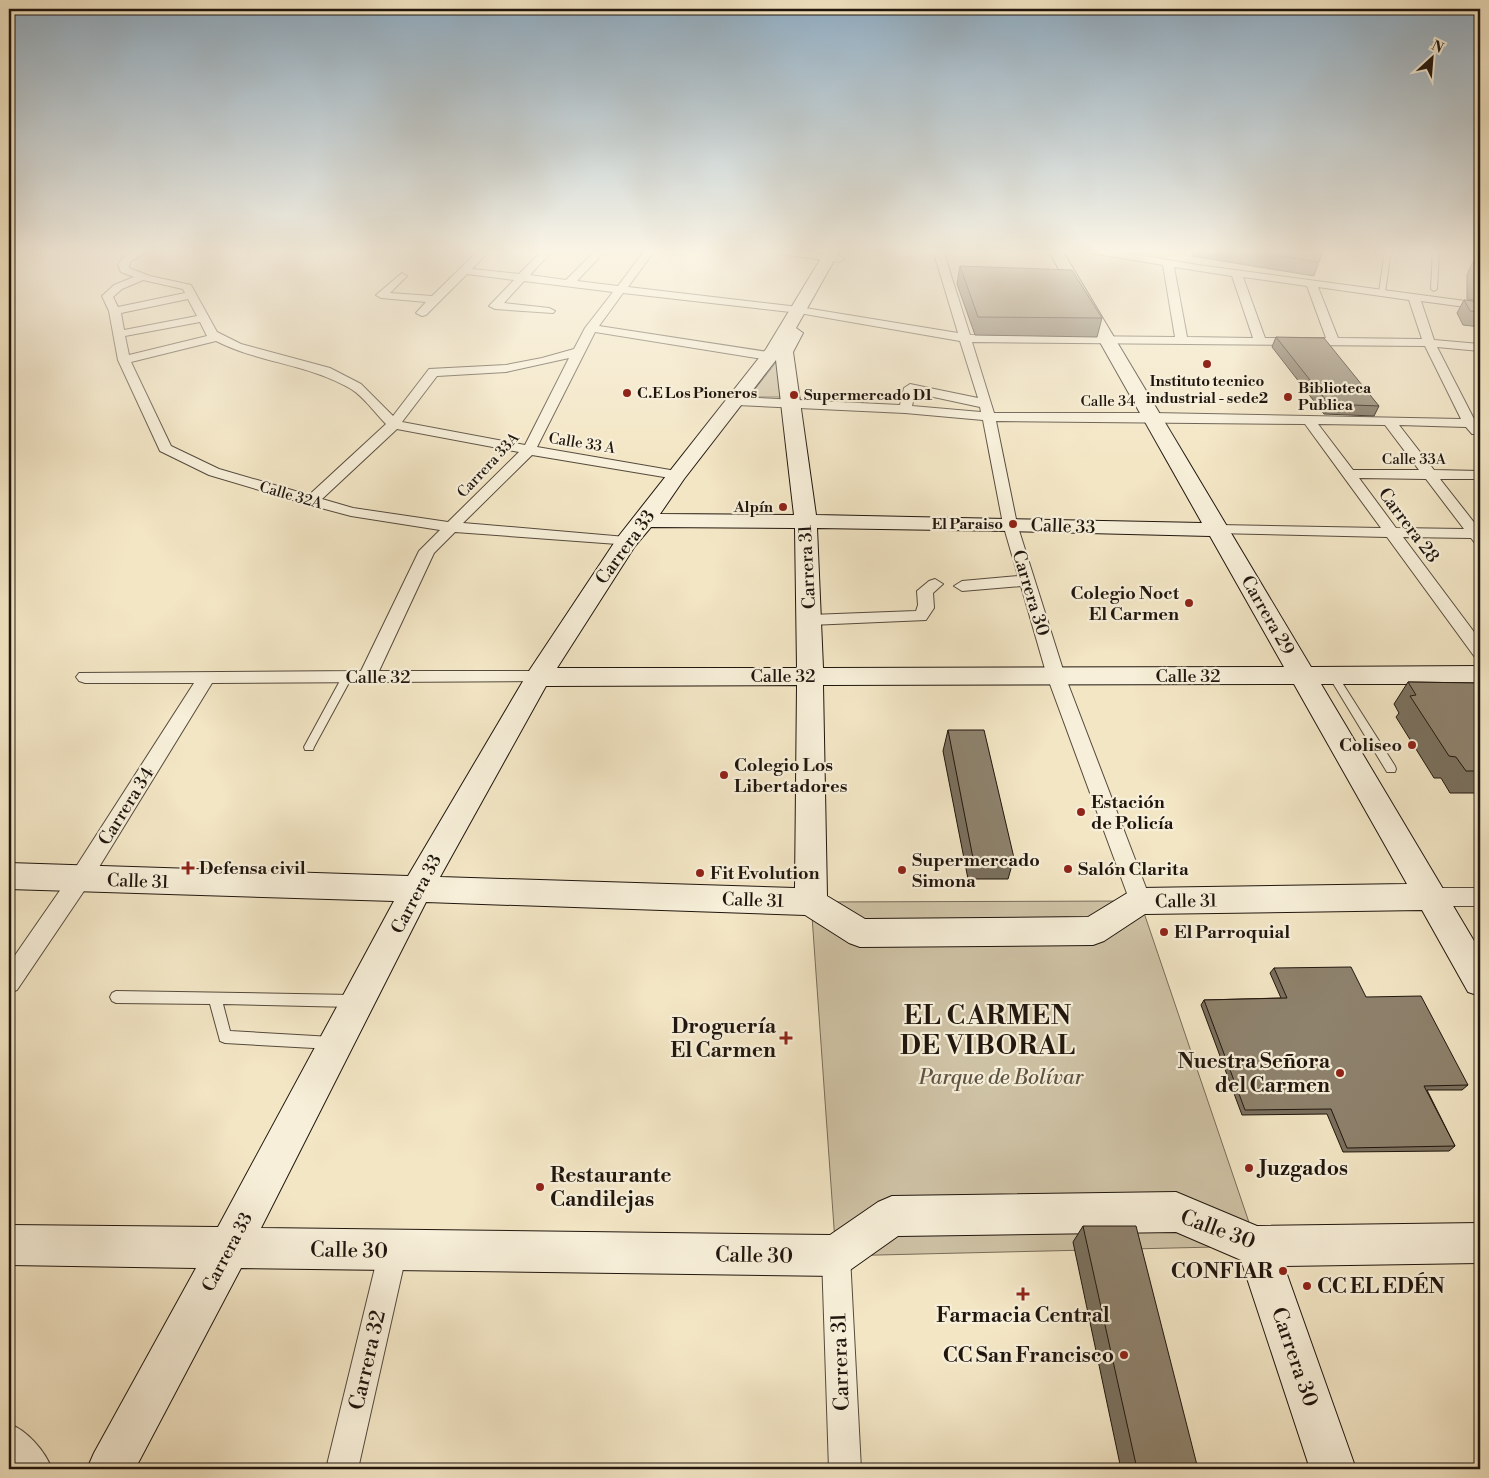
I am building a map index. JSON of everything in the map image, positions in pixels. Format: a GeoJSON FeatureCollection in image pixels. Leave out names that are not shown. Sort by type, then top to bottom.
{"type":"FeatureCollection","features":[{"type":"Feature","properties":{"kind":"main road","name":"Carrera 31"},"geometry":{"type":"LineString","coordinates":[[771,354],[797,319]]}},
{"type":"Feature","properties":{"kind":"main road","name":"Carrera 31"},"geometry":{"type":"LineString","coordinates":[[799,319],[784,352],[806,523],[810,620],[811,902]]}},
{"type":"Feature","properties":{"kind":"main road","name":"Carrera 29"},"geometry":{"type":"LineString","coordinates":[[1095,319],[1433,897],[1480,981]]}},
{"type":"Feature","properties":{"kind":"main road","name":"Carrera 33"},"geometry":{"type":"LineString","coordinates":[[110,1469],[229,1249],[417,890],[538,676],[626,542],[645,520],[676,475],[737,401],[771,354]]}},
{"type":"Feature","properties":{"kind":"main road","name":"Calle 33"},"geometry":{"type":"LineString","coordinates":[[645,520],[1010,524],[1219,530]]}},
{"type":"Feature","properties":{"kind":"main road","name":"Calle 32"},"geometry":{"type":"LineString","coordinates":[[538,676],[1480,675]]}},
{"type":"Feature","properties":{"kind":"main road","name":"Calle 31"},"geometry":{"type":"LineString","coordinates":[[9,876],[811,902],[860,933],[1093,931],[1140,901],[1433,897]]}},
{"type":"Feature","properties":{"kind":"main road","name":"Calle 30"},"geometry":{"type":"LineString","coordinates":[[9,1246],[836,1256],[892,1216],[1176,1212],[1257,1246],[1480,1242]]}},
{"type":"Feature","properties":{"kind":"main road","name":"Carrera 30"},"geometry":{"type":"LineString","coordinates":[[1257,1246],[1333,1469]]}},
{"type":"Feature","properties":{"kind":"street","name":"Calle 32A"},"geometry":{"type":"LineString","coordinates":[[116,319],[124,360],[165,448],[214,472],[351,512],[452,527],[626,542]]}},
{"type":"Feature","properties":{"kind":"street"},"geometry":{"type":"LineString","coordinates":[[119,334],[198,319]]}},
{"type":"Feature","properties":{"kind":"street"},"geometry":{"type":"LineString","coordinates":[[204,319],[212,334],[237,347],[326,371],[357,387],[394,424]]}},
{"type":"Feature","properties":{"kind":"street","name":"Carrera 33A"},"geometry":{"type":"LineString","coordinates":[[366,677],[427,551],[529,450],[578,352],[598,319]]}},
{"type":"Feature","properties":{"kind":"street"},"geometry":{"type":"LineString","coordinates":[[851,319],[965,338],[1429,343],[1480,347]]}},
{"type":"Feature","properties":{"kind":"street","name":"Carrera 30"},"geometry":{"type":"LineString","coordinates":[[961,319],[965,338],[988,410],[1010,524],[1056,676],[1140,901]]}},
{"type":"Feature","properties":{"kind":"street"},"geometry":{"type":"LineString","coordinates":[[1178,319],[1182,341]]}},
{"type":"Feature","properties":{"kind":"street"},"geometry":{"type":"LineString","coordinates":[[1252,319],[1260,341]]}},
{"type":"Feature","properties":{"kind":"street"},"geometry":{"type":"LineString","coordinates":[[1325,319],[1333,342]]}},
{"type":"Feature","properties":{"kind":"street"},"geometry":{"type":"LineString","coordinates":[[1421,319],[1429,343],[1480,434]]}},
{"type":"Feature","properties":{"kind":"street"},"geometry":{"type":"LineString","coordinates":[[591,328],[771,354]]}},
{"type":"Feature","properties":{"kind":"street"},"geometry":{"type":"LineString","coordinates":[[124,360],[217,337]]}},
{"type":"Feature","properties":{"kind":"street"},"geometry":{"type":"LineString","coordinates":[[311,501],[394,424],[433,372],[478,373],[509,369],[578,352]]}},
{"type":"Feature","properties":{"kind":"street"},"geometry":{"type":"LineString","coordinates":[[905,409],[910,388],[988,410]]}},
{"type":"Feature","properties":{"kind":"street","name":"Calle 34"},"geometry":{"type":"LineString","coordinates":[[737,401],[791,402],[905,409],[988,410],[1153,417],[1475,423]]}},
{"type":"Feature","properties":{"kind":"street","name":"Carrera 28"},"geometry":{"type":"LineString","coordinates":[[1308,419],[1480,652]]}},
{"type":"Feature","properties":{"kind":"street"},"geometry":{"type":"LineString","coordinates":[[1389,422],[1479,536]]}},
{"type":"Feature","properties":{"kind":"street","name":"Calle 33 A"},"geometry":{"type":"LineString","coordinates":[[394,424],[529,450],[676,475]]}},
{"type":"Feature","properties":{"kind":"street","name":"Calle 33A"},"geometry":{"type":"LineString","coordinates":[[1348,474],[1425,469],[1480,475]]}},
{"type":"Feature","properties":{"kind":"street","name":"Calle 33"},"geometry":{"type":"LineString","coordinates":[[1219,530],[1479,536]]}},
{"type":"Feature","properties":{"kind":"street"},"geometry":{"type":"LineString","coordinates":[[962,586],[1028,580]]}},
{"type":"Feature","properties":{"kind":"street"},"geometry":{"type":"LineString","coordinates":[[810,620],[920,616],[926,612],[927,608],[925,591],[935,584]]}},
{"type":"Feature","properties":{"kind":"street","name":"Calle 32"},"geometry":{"type":"LineString","coordinates":[[85,677],[538,676]]}},
{"type":"Feature","properties":{"kind":"street","name":"Carrera 34"},"geometry":{"type":"LineString","coordinates":[[9,983],[80,879],[207,677]]}},
{"type":"Feature","properties":{"kind":"street","name":"Calle 31"},"geometry":{"type":"LineString","coordinates":[[1433,897],[1480,896]]}},
{"type":"Feature","properties":{"kind":"street","name":"Carrera 32"},"geometry":{"type":"LineString","coordinates":[[342,1469],[393,1251]]}},
{"type":"Feature","properties":{"kind":"street","name":"Carrera 31"},"geometry":{"type":"LineString","coordinates":[[836,1256],[845,1469]]}},
{"type":"Feature","properties":{"kind":"street"},"geometry":{"type":"LineString","coordinates":[[9,1439],[36,1469]]}},
{"type":"Feature","properties":{"kind":"lane"},"geometry":{"type":"LineString","coordinates":[[1333,675],[1391,770]]}},
{"type":"Feature","properties":{"kind":"lane"},"geometry":{"type":"LineString","coordinates":[[309,746],[347,677]]}},
{"type":"Feature","properties":{"kind":"lane"},"geometry":{"type":"LineString","coordinates":[[116,996],[358,1002]]}},
{"type":"Feature","properties":{"kind":"lane"},"geometry":{"type":"LineString","coordinates":[[215,999],[225,1036],[337,1043]]}},
{"type":"Feature","properties":{"kind":"green space"},"geometry":{"type":"Polygon","coordinates":[[[777,361],[783,397],[749,397],[777,361]]]}},
{"type":"Feature","properties":{"kind":"green space","name":"Parque de Bolívar"},"geometry":{"type":"Polygon","coordinates":[[[1140,901],[1257,1246],[836,1256],[811,902],[1140,901]]]}},
{"type":"Feature","properties":{"kind":"building"},"geometry":{"type":"Polygon","coordinates":[[[1276,337],[1324,338],[1379,406],[1329,404],[1276,337]]]}},
{"type":"Feature","properties":{"kind":"building"},"geometry":{"type":"Polygon","coordinates":[[[1408,682],[1480,683],[1480,771],[1466,771],[1456,757],[1449,756],[1410,696],[1416,695],[1408,682]]]}},
{"type":"Feature","properties":{"kind":"building"},"geometry":{"type":"Polygon","coordinates":[[[948,730],[984,730],[1014,858],[973,858],[948,730]]]}},
{"type":"Feature","properties":{"kind":"building","name":"Nuestra Señora del Carmen"},"geometry":{"type":"Polygon","coordinates":[[[1351,967],[1366,997],[1421,996],[1468,1085],[1424,1086],[1455,1146],[1347,1148],[1331,1109],[1245,1110],[1204,1000],[1287,998],[1274,968],[1351,967]]]}},
{"type":"Feature","properties":{"kind":"building","name":"CC San Francisco"},"geometry":{"type":"Polygon","coordinates":[[[1083,1226],[1136,1226],[1198,1469],[1137,1469],[1083,1226]]]}},
{"type":"Feature","properties":{"kind":"place","name":"Instituto tecnico industrial - sede2"},"geometry":{"type":"Point","coordinates":[1207,364]}},
{"type":"Feature","properties":{"kind":"place","name":"C.E Los Pioneros"},"geometry":{"type":"Point","coordinates":[627,393]}},
{"type":"Feature","properties":{"kind":"place","name":"Supermercado D1"},"geometry":{"type":"Point","coordinates":[794,395]}},
{"type":"Feature","properties":{"kind":"place","name":"Biblioteca Publica"},"geometry":{"type":"Point","coordinates":[1288,397]}},
{"type":"Feature","properties":{"kind":"place","name":"Alpín"},"geometry":{"type":"Point","coordinates":[783,507]}},
{"type":"Feature","properties":{"kind":"place","name":"El Paraiso"},"geometry":{"type":"Point","coordinates":[1013,524]}},
{"type":"Feature","properties":{"kind":"place","name":"Colegio Noct El Carmen"},"geometry":{"type":"Point","coordinates":[1189,603]}},
{"type":"Feature","properties":{"kind":"place","name":"Coliseo"},"geometry":{"type":"Point","coordinates":[1412,745]}},
{"type":"Feature","properties":{"kind":"place","name":"Colegio Los Libertadores"},"geometry":{"type":"Point","coordinates":[724,775]}},
{"type":"Feature","properties":{"kind":"place","name":"Estación de Policía"},"geometry":{"type":"Point","coordinates":[1081,812]}},
{"type":"Feature","properties":{"kind":"place","name":"Defensa civil"},"geometry":{"type":"Point","coordinates":[188,868]}},
{"type":"Feature","properties":{"kind":"place","name":"Salón Clarita"},"geometry":{"type":"Point","coordinates":[1068,869]}},
{"type":"Feature","properties":{"kind":"place","name":"Supermercado Simona"},"geometry":{"type":"Point","coordinates":[902,870]}},
{"type":"Feature","properties":{"kind":"place","name":"Fit Evolution"},"geometry":{"type":"Point","coordinates":[700,873]}},
{"type":"Feature","properties":{"kind":"place","name":"El Parroquial"},"geometry":{"type":"Point","coordinates":[1164,932]}},
{"type":"Feature","properties":{"kind":"place","name":"Droguería El Carmen"},"geometry":{"type":"Point","coordinates":[786,1038]}},
{"type":"Feature","properties":{"kind":"place","name":"Nuestra Señora del Carmen"},"geometry":{"type":"Point","coordinates":[1340,1073]}},
{"type":"Feature","properties":{"kind":"place","name":"Juzgados"},"geometry":{"type":"Point","coordinates":[1249,1168]}},
{"type":"Feature","properties":{"kind":"place","name":"Restaurante Candilejas"},"geometry":{"type":"Point","coordinates":[540,1187]}},
{"type":"Feature","properties":{"kind":"place","name":"CONFIAR"},"geometry":{"type":"Point","coordinates":[1283,1271]}},
{"type":"Feature","properties":{"kind":"place","name":"CC EL EDÉN"},"geometry":{"type":"Point","coordinates":[1307,1286]}},
{"type":"Feature","properties":{"kind":"place","name":"Farmacia Central"},"geometry":{"type":"Point","coordinates":[1023,1294]}},
{"type":"Feature","properties":{"kind":"place","name":"CC San Francisco"},"geometry":{"type":"Point","coordinates":[1124,1355]}},
{"type":"Feature","properties":{"kind":"district","name":"EL CARMEN DE VIBORAL"},"geometry":{"type":"Point","coordinates":[988,1030]}}]}
